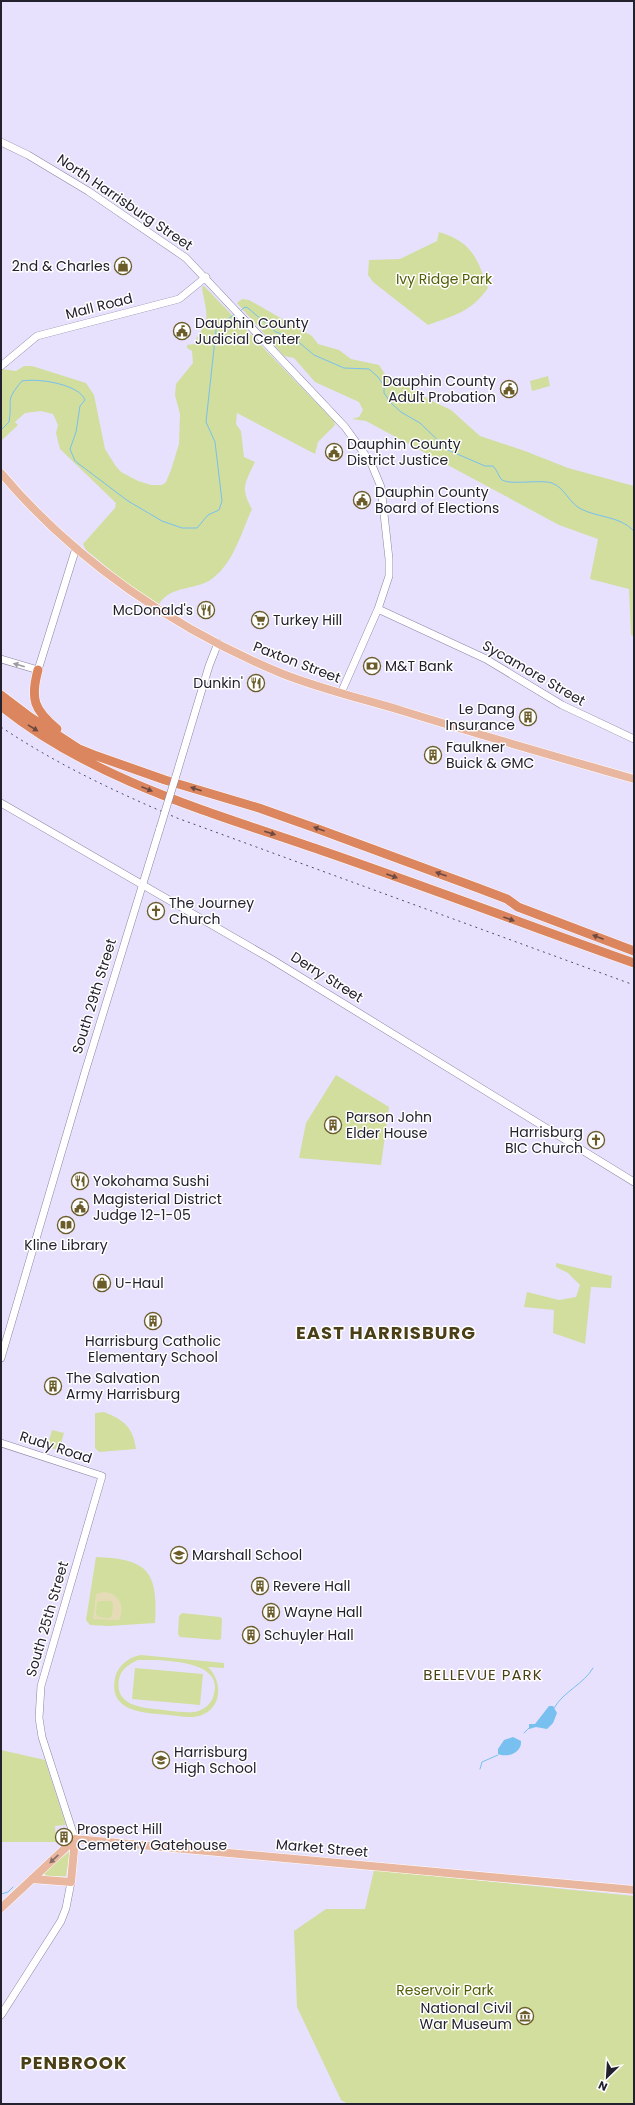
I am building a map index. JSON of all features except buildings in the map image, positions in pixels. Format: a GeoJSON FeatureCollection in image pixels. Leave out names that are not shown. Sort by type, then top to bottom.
{"type":"FeatureCollection","features":[{"type":"Feature","properties":{"kind":"highway"},"geometry":{"type":"LineString","coordinates":[[38,670],[33,693],[38,710],[56,728],[94,755]]}},
{"type":"Feature","properties":{"kind":"highway"},"geometry":{"type":"LineString","coordinates":[[1,695],[30,717],[79,749],[165,780],[259,808],[311,826],[507,899],[518,908],[634,951]]}},
{"type":"Feature","properties":{"kind":"highway"},"geometry":{"type":"LineString","coordinates":[[1,706],[26,724],[81,758],[144,787],[212,813],[634,963]]}},
{"type":"Feature","properties":{"kind":"main road","name":"Paxton Street"},"geometry":{"type":"LineString","coordinates":[[2,477],[76,548],[145,600],[185,626],[218,643],[284,674],[341,693],[634,779]]}},
{"type":"Feature","properties":{"kind":"main road"},"geometry":{"type":"LineString","coordinates":[[1,1908],[75,1839]]}},
{"type":"Feature","properties":{"kind":"main road"},"geometry":{"type":"LineString","coordinates":[[29,1881],[71,1882],[75,1839]]}},
{"type":"Feature","properties":{"kind":"main road","name":"Market Street"},"geometry":{"type":"LineString","coordinates":[[75,1839],[634,1890]]}},
{"type":"Feature","properties":{"kind":"street","name":"North Harrisburg Street"},"geometry":{"type":"LineString","coordinates":[[1,142],[56,171],[152,233],[183,255],[206,277],[352,434],[377,475],[382,487],[390,568],[388,584],[341,693]]}},
{"type":"Feature","properties":{"kind":"street","name":"Mall Road"},"geometry":{"type":"LineString","coordinates":[[1,366],[37,336],[179,299],[206,277]]}},
{"type":"Feature","properties":{"kind":"street"},"geometry":{"type":"LineString","coordinates":[[1,659],[38,670],[76,548]]}},
{"type":"Feature","properties":{"kind":"street","name":"Sycamore Street"},"geometry":{"type":"LineString","coordinates":[[378,609],[486,659],[562,705],[634,738]]}},
{"type":"Feature","properties":{"kind":"street","name":"South 29th Street"},"geometry":{"type":"LineString","coordinates":[[1,1358],[142,883],[209,666],[218,643]]}},
{"type":"Feature","properties":{"kind":"street","name":"Derry Street"},"geometry":{"type":"LineString","coordinates":[[1,803],[142,883],[271,959],[634,1182]]}},
{"type":"Feature","properties":{"kind":"street","name":"Rudy Road"},"geometry":{"type":"LineString","coordinates":[[1,1443],[102,1476]]}},
{"type":"Feature","properties":{"kind":"street","name":"South 25th Street"},"geometry":{"type":"LineString","coordinates":[[75,1839],[42,1737],[39,1718],[41,1686],[46,1662],[102,1476]]}},
{"type":"Feature","properties":{"kind":"street"},"geometry":{"type":"LineString","coordinates":[[1,2015],[61,1921],[66,1908],[71,1882]]}},
{"type":"Feature","properties":{"kind":"green space","name":"Ivy Ridge Park"},"geometry":{"type":"Polygon","coordinates":[[[439,232],[459,241],[472,252],[488,288],[469,308],[428,325],[373,282],[368,275],[369,260],[400,259],[437,241],[439,232]]]}},
{"type":"Feature","properties":{"kind":"green space"},"geometry":{"type":"Polygon","coordinates":[[[204,286],[334,421],[335,425],[318,442],[315,454],[237,413],[236,424],[241,431],[244,457],[255,462],[245,486],[246,496],[252,509],[232,555],[220,571],[207,582],[171,593],[159,604],[131,587],[86,550],[83,544],[115,508],[116,503],[60,449],[56,433],[58,425],[53,414],[41,411],[25,413],[15,422],[18,425],[1,441],[1,369],[16,371],[24,366],[32,366],[86,383],[94,395],[105,449],[115,465],[121,472],[138,481],[151,485],[162,485],[166,482],[171,470],[179,444],[180,414],[175,395],[176,384],[193,363],[192,351],[187,348],[187,345],[195,344],[206,321],[206,308],[202,287],[204,286]]]}},
{"type":"Feature","properties":{"kind":"green space"},"geometry":{"type":"Polygon","coordinates":[[[242,299],[249,300],[312,336],[318,344],[339,350],[351,359],[379,365],[388,379],[406,385],[430,400],[451,410],[480,436],[525,451],[568,468],[634,486],[634,636],[631,635],[629,589],[590,579],[598,539],[559,525],[366,421],[352,419],[359,417],[363,410],[359,402],[315,382],[294,358],[284,356],[237,303],[242,299]]]}},
{"type":"Feature","properties":{"kind":"green space"},"geometry":{"type":"Polygon","coordinates":[[[548,376],[550,386],[532,391],[530,381],[548,376]]]}},
{"type":"Feature","properties":{"kind":"green space"},"geometry":{"type":"Polygon","coordinates":[[[336,1075],[389,1107],[381,1165],[299,1158],[306,1123],[336,1075]]]}},
{"type":"Feature","properties":{"kind":"green space"},"geometry":{"type":"Polygon","coordinates":[[[556,1263],[612,1276],[611,1288],[591,1287],[585,1344],[553,1333],[554,1310],[524,1307],[527,1292],[559,1300],[576,1297],[580,1285],[568,1273],[556,1267],[556,1263]]]}},
{"type":"Feature","properties":{"kind":"green space"},"geometry":{"type":"Polygon","coordinates":[[[104,1412],[117,1418],[126,1425],[133,1435],[136,1449],[99,1452],[95,1448],[95,1413],[104,1412]]]}},
{"type":"Feature","properties":{"kind":"green space"},"geometry":{"type":"Polygon","coordinates":[[[52,1430],[64,1433],[59,1450],[47,1447],[52,1430]]]}},
{"type":"Feature","properties":{"kind":"green space"},"geometry":{"type":"Polygon","coordinates":[[[96,1557],[114,1558],[128,1561],[139,1565],[146,1572],[152,1580],[154,1591],[156,1606],[155,1623],[109,1626],[90,1625],[86,1620],[96,1557]]]}},
{"type":"Feature","properties":{"kind":"green space"},"geometry":{"type":"Polygon","coordinates":[[[182,1613],[220,1617],[222,1619],[221,1639],[180,1637],[178,1634],[179,1616],[182,1613]]]}},
{"type":"Feature","properties":{"kind":"green space"},"geometry":{"type":"Polygon","coordinates":[[[141,1655],[224,1663],[224,1668],[208,1667],[213,1672],[218,1686],[217,1700],[214,1706],[202,1715],[190,1717],[140,1712],[123,1705],[117,1698],[114,1690],[116,1673],[125,1662],[141,1655]],[[138,1660],[129,1665],[120,1675],[119,1688],[121,1695],[126,1701],[139,1707],[179,1712],[195,1712],[207,1706],[213,1698],[215,1682],[209,1674],[200,1668],[188,1664],[161,1660],[138,1660]]]}},
{"type":"Feature","properties":{"kind":"green space"},"geometry":{"type":"Polygon","coordinates":[[[135,1668],[203,1674],[200,1705],[132,1699],[135,1668]]]}},
{"type":"Feature","properties":{"kind":"green space"},"geometry":{"type":"Polygon","coordinates":[[[1,1750],[45,1760],[66,1825],[55,1826],[56,1842],[1,1842],[1,1750]]]}},
{"type":"Feature","properties":{"kind":"green space"},"geometry":{"type":"Polygon","coordinates":[[[70,1851],[66,1876],[47,1877],[45,1875],[45,1871],[70,1851]]]}},
{"type":"Feature","properties":{"kind":"green space","name":"Reservoir Park"},"geometry":{"type":"Polygon","coordinates":[[[374,1870],[634,1896],[634,2104],[348,2104],[341,2100],[297,2007],[294,1931],[326,1909],[365,1909],[374,1870]]]}},
{"type":"Feature","properties":{"kind":"sand"},"geometry":{"type":"Polygon","coordinates":[[[103,1592],[117,1597],[120,1601],[122,1610],[119,1620],[93,1619],[96,1594],[103,1592]],[[100,1601],[97,1603],[96,1614],[99,1617],[110,1618],[112,1616],[113,1604],[111,1601],[100,1601]]]}},
{"type":"Feature","properties":{"kind":"water"},"geometry":{"type":"Polygon","coordinates":[[[549,1706],[553,1706],[557,1713],[553,1723],[547,1729],[536,1727],[529,1729],[529,1724],[535,1724],[549,1706]]]}},
{"type":"Feature","properties":{"kind":"water"},"geometry":{"type":"Polygon","coordinates":[[[513,1737],[521,1741],[519,1749],[513,1754],[509,1755],[498,1754],[498,1749],[504,1740],[513,1737]]]}},
{"type":"Feature","properties":{"kind":"waterway"},"geometry":{"type":"LineString","coordinates":[[240,311],[245,307],[248,308],[276,332],[295,339],[314,355],[344,368],[369,369],[378,377],[384,386],[384,393],[391,403],[401,412],[420,423],[448,450],[485,466],[493,466],[501,479],[505,481],[552,483],[560,488],[573,503],[581,509],[622,522],[634,531]]}},
{"type":"Feature","properties":{"kind":"waterway"},"geometry":{"type":"LineString","coordinates":[[1,430],[9,422],[11,397],[22,381],[38,380],[67,386],[81,394],[85,400],[80,406],[76,432],[70,449],[75,461],[128,501],[162,521],[182,528],[197,528],[208,515],[219,510],[222,501],[215,442],[206,422],[216,330],[221,324],[235,314]]}},
{"type":"Feature","properties":{"kind":"waterway"},"geometry":{"type":"LineString","coordinates":[[554,1708],[563,1697],[585,1679],[593,1668]]}},
{"type":"Feature","properties":{"kind":"waterway"},"geometry":{"type":"LineString","coordinates":[[524,1733],[529,1728]]}},
{"type":"Feature","properties":{"kind":"waterway"},"geometry":{"type":"LineString","coordinates":[[480,1769],[482,1762],[498,1755]]}},
{"type":"Feature","properties":{"kind":"waterway"},"geometry":{"type":"LineString","coordinates":[[1,1894],[8,1892],[13,1887]]}},
{"type":"Feature","properties":{"kind":"railway"},"geometry":{"type":"LineString","coordinates":[[1,727],[43,753],[87,777],[177,818],[634,985]]}},
{"type":"Feature","properties":{"kind":"place","name":"2nd & Charles"},"geometry":{"type":"Point","coordinates":[123,266]}},
{"type":"Feature","properties":{"kind":"place","name":"Dauphin County Judicial Center"},"geometry":{"type":"Point","coordinates":[182,331]}},
{"type":"Feature","properties":{"kind":"place","name":"Dauphin County Adult Probation"},"geometry":{"type":"Point","coordinates":[509,389]}},
{"type":"Feature","properties":{"kind":"place","name":"Dauphin County District Justice"},"geometry":{"type":"Point","coordinates":[334,452]}},
{"type":"Feature","properties":{"kind":"place","name":"Dauphin County Board of Elections"},"geometry":{"type":"Point","coordinates":[362,500]}},
{"type":"Feature","properties":{"kind":"place","name":"McDonald's"},"geometry":{"type":"Point","coordinates":[206,610]}},
{"type":"Feature","properties":{"kind":"place","name":"Turkey Hill"},"geometry":{"type":"Point","coordinates":[260,620]}},
{"type":"Feature","properties":{"kind":"place","name":"M&T Bank"},"geometry":{"type":"Point","coordinates":[372,666]}},
{"type":"Feature","properties":{"kind":"place","name":"Dunkin'"},"geometry":{"type":"Point","coordinates":[256,683]}},
{"type":"Feature","properties":{"kind":"place","name":"Le Dang Insurance"},"geometry":{"type":"Point","coordinates":[528,717]}},
{"type":"Feature","properties":{"kind":"place","name":"Faulkner Buick & GMC"},"geometry":{"type":"Point","coordinates":[433,755]}},
{"type":"Feature","properties":{"kind":"place","name":"The Journey Church"},"geometry":{"type":"Point","coordinates":[156,911]}},
{"type":"Feature","properties":{"kind":"place","name":"Parson John Elder House"},"geometry":{"type":"Point","coordinates":[333,1125]}},
{"type":"Feature","properties":{"kind":"place","name":"Harrisburg BIC Church"},"geometry":{"type":"Point","coordinates":[596,1140]}},
{"type":"Feature","properties":{"kind":"place","name":"Yokohama Sushi"},"geometry":{"type":"Point","coordinates":[80,1181]}},
{"type":"Feature","properties":{"kind":"place","name":"Magisterial District Judge 12-1-05"},"geometry":{"type":"Point","coordinates":[80,1207]}},
{"type":"Feature","properties":{"kind":"place","name":"Kline Library"},"geometry":{"type":"Point","coordinates":[66,1225]}},
{"type":"Feature","properties":{"kind":"place","name":"U-Haul"},"geometry":{"type":"Point","coordinates":[102,1283]}},
{"type":"Feature","properties":{"kind":"place","name":"Harrisburg Catholic Elementary School"},"geometry":{"type":"Point","coordinates":[153,1321]}},
{"type":"Feature","properties":{"kind":"place","name":"The Salvation Army Harrisburg"},"geometry":{"type":"Point","coordinates":[53,1386]}},
{"type":"Feature","properties":{"kind":"place","name":"Marshall School"},"geometry":{"type":"Point","coordinates":[179,1555]}},
{"type":"Feature","properties":{"kind":"place","name":"Revere Hall"},"geometry":{"type":"Point","coordinates":[260,1586]}},
{"type":"Feature","properties":{"kind":"place","name":"Wayne Hall"},"geometry":{"type":"Point","coordinates":[271,1612]}},
{"type":"Feature","properties":{"kind":"place","name":"Schuyler Hall"},"geometry":{"type":"Point","coordinates":[251,1635]}},
{"type":"Feature","properties":{"kind":"place","name":"Harrisburg High School"},"geometry":{"type":"Point","coordinates":[161,1760]}},
{"type":"Feature","properties":{"kind":"place","name":"Prospect Hill Cemetery Gatehouse"},"geometry":{"type":"Point","coordinates":[64,1837]}},
{"type":"Feature","properties":{"kind":"place","name":"National Civil War Museum"},"geometry":{"type":"Point","coordinates":[525,2016]}},
{"type":"Feature","properties":{"kind":"district","name":"EAST HARRISBURG"},"geometry":{"type":"Point","coordinates":[386,1332]}},
{"type":"Feature","properties":{"kind":"district","name":"BELLEVUE PARK"},"geometry":{"type":"Point","coordinates":[483,1674]}},
{"type":"Feature","properties":{"kind":"district","name":"PENBROOK"},"geometry":{"type":"Point","coordinates":[74,2062]}}]}
